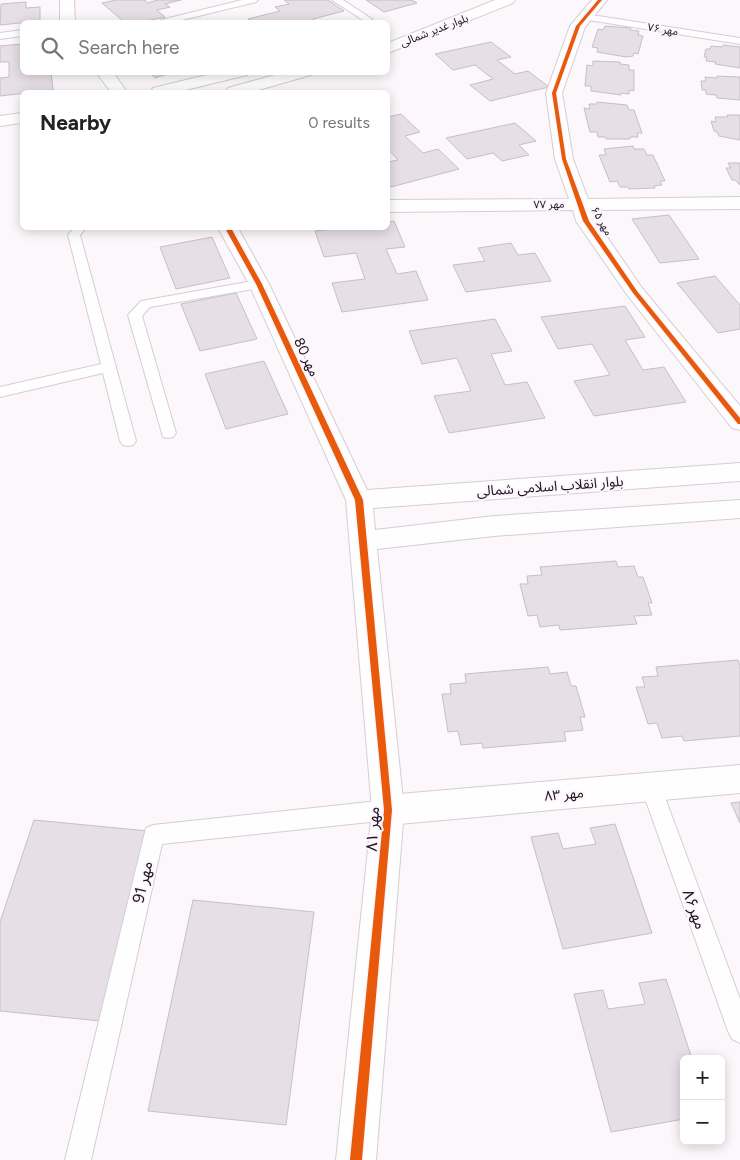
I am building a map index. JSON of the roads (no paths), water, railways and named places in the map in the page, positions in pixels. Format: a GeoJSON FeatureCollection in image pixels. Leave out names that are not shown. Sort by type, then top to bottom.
{"type":"FeatureCollection","features":[{"type":"Feature","properties":{"kind":"street"},"geometry":{"type":"LineString","coordinates":[[67,0],[68,20]]}},
{"type":"Feature","properties":{"kind":"street","name":"بلوار غدیر شمالی"},"geometry":{"type":"LineString","coordinates":[[422,18],[474,0]]}},
{"type":"Feature","properties":{"kind":"street","name":"بلوار غدیر شمالی"},"geometry":{"type":"LineString","coordinates":[[390,47],[508,0]]}},
{"type":"Feature","properties":{"kind":"street","name":"مهر ۶۵"},"geometry":{"type":"LineString","coordinates":[[600,0],[578,26],[554,93],[564,159],[586,221],[635,292],[740,422]]}},
{"type":"Feature","properties":{"kind":"street"},"geometry":{"type":"LineString","coordinates":[[106,75],[118,90]]}},
{"type":"Feature","properties":{"kind":"street"},"geometry":{"type":"LineString","coordinates":[[167,90],[229,75]]}},
{"type":"Feature","properties":{"kind":"street"},"geometry":{"type":"LineString","coordinates":[[241,90],[294,75]]}},
{"type":"Feature","properties":{"kind":"street"},"geometry":{"type":"LineString","coordinates":[[0,121],[20,118]]}},
{"type":"Feature","properties":{"kind":"street"},"geometry":{"type":"LineString","coordinates":[[0,136],[20,133]]}},
{"type":"Feature","properties":{"kind":"street","name":"مهر ۷۷"},"geometry":{"type":"LineString","coordinates":[[390,206],[740,203]]}},
{"type":"Feature","properties":{"kind":"street","name":"مهر 80"},"geometry":{"type":"LineString","coordinates":[[229,230],[260,284],[359,500]]}},
{"type":"Feature","properties":{"kind":"street","name":"بلوار انقلاب اسلامی شمالی"},"geometry":{"type":"LineString","coordinates":[[359,500],[740,472]]}},
{"type":"Feature","properties":{"kind":"street","name":"مهر ۸۱"},"geometry":{"type":"LineString","coordinates":[[356,1160],[388,810],[359,500]]}},
{"type":"Feature","properties":{"kind":"street"},"geometry":{"type":"LineString","coordinates":[[364,541],[494,526],[740,509]]}},
{"type":"Feature","properties":{"kind":"street","name":"مهر ۸۳"},"geometry":{"type":"LineString","coordinates":[[388,810],[740,779]]}},
{"type":"Feature","properties":{"kind":"lane"},"geometry":{"type":"LineString","coordinates":[[172,20],[252,0]]}},
{"type":"Feature","properties":{"kind":"lane"},"geometry":{"type":"LineString","coordinates":[[337,0],[367,19]]}},
{"type":"Feature","properties":{"kind":"lane","name":"مهر ۷۶"},"geometry":{"type":"LineString","coordinates":[[585,17],[740,41]]}},
{"type":"Feature","properties":{"kind":"lane"},"geometry":{"type":"LineString","coordinates":[[0,36],[20,33]]}},
{"type":"Feature","properties":{"kind":"lane"},"geometry":{"type":"LineString","coordinates":[[78,230],[74,235],[128,441]]}},
{"type":"Feature","properties":{"kind":"lane"},"geometry":{"type":"LineString","coordinates":[[168,433],[135,315],[146,304],[260,284]]}},
{"type":"Feature","properties":{"kind":"lane"},"geometry":{"type":"LineString","coordinates":[[0,392],[110,367]]}},
{"type":"Feature","properties":{"kind":"lane","name":"مهر۸۶"},"geometry":{"type":"LineString","coordinates":[[651,787],[740,1031]]}},
{"type":"Feature","properties":{"kind":"lane","name":"مهر 91"},"geometry":{"type":"LineString","coordinates":[[78,1160],[153,835],[388,810]]}}]}
